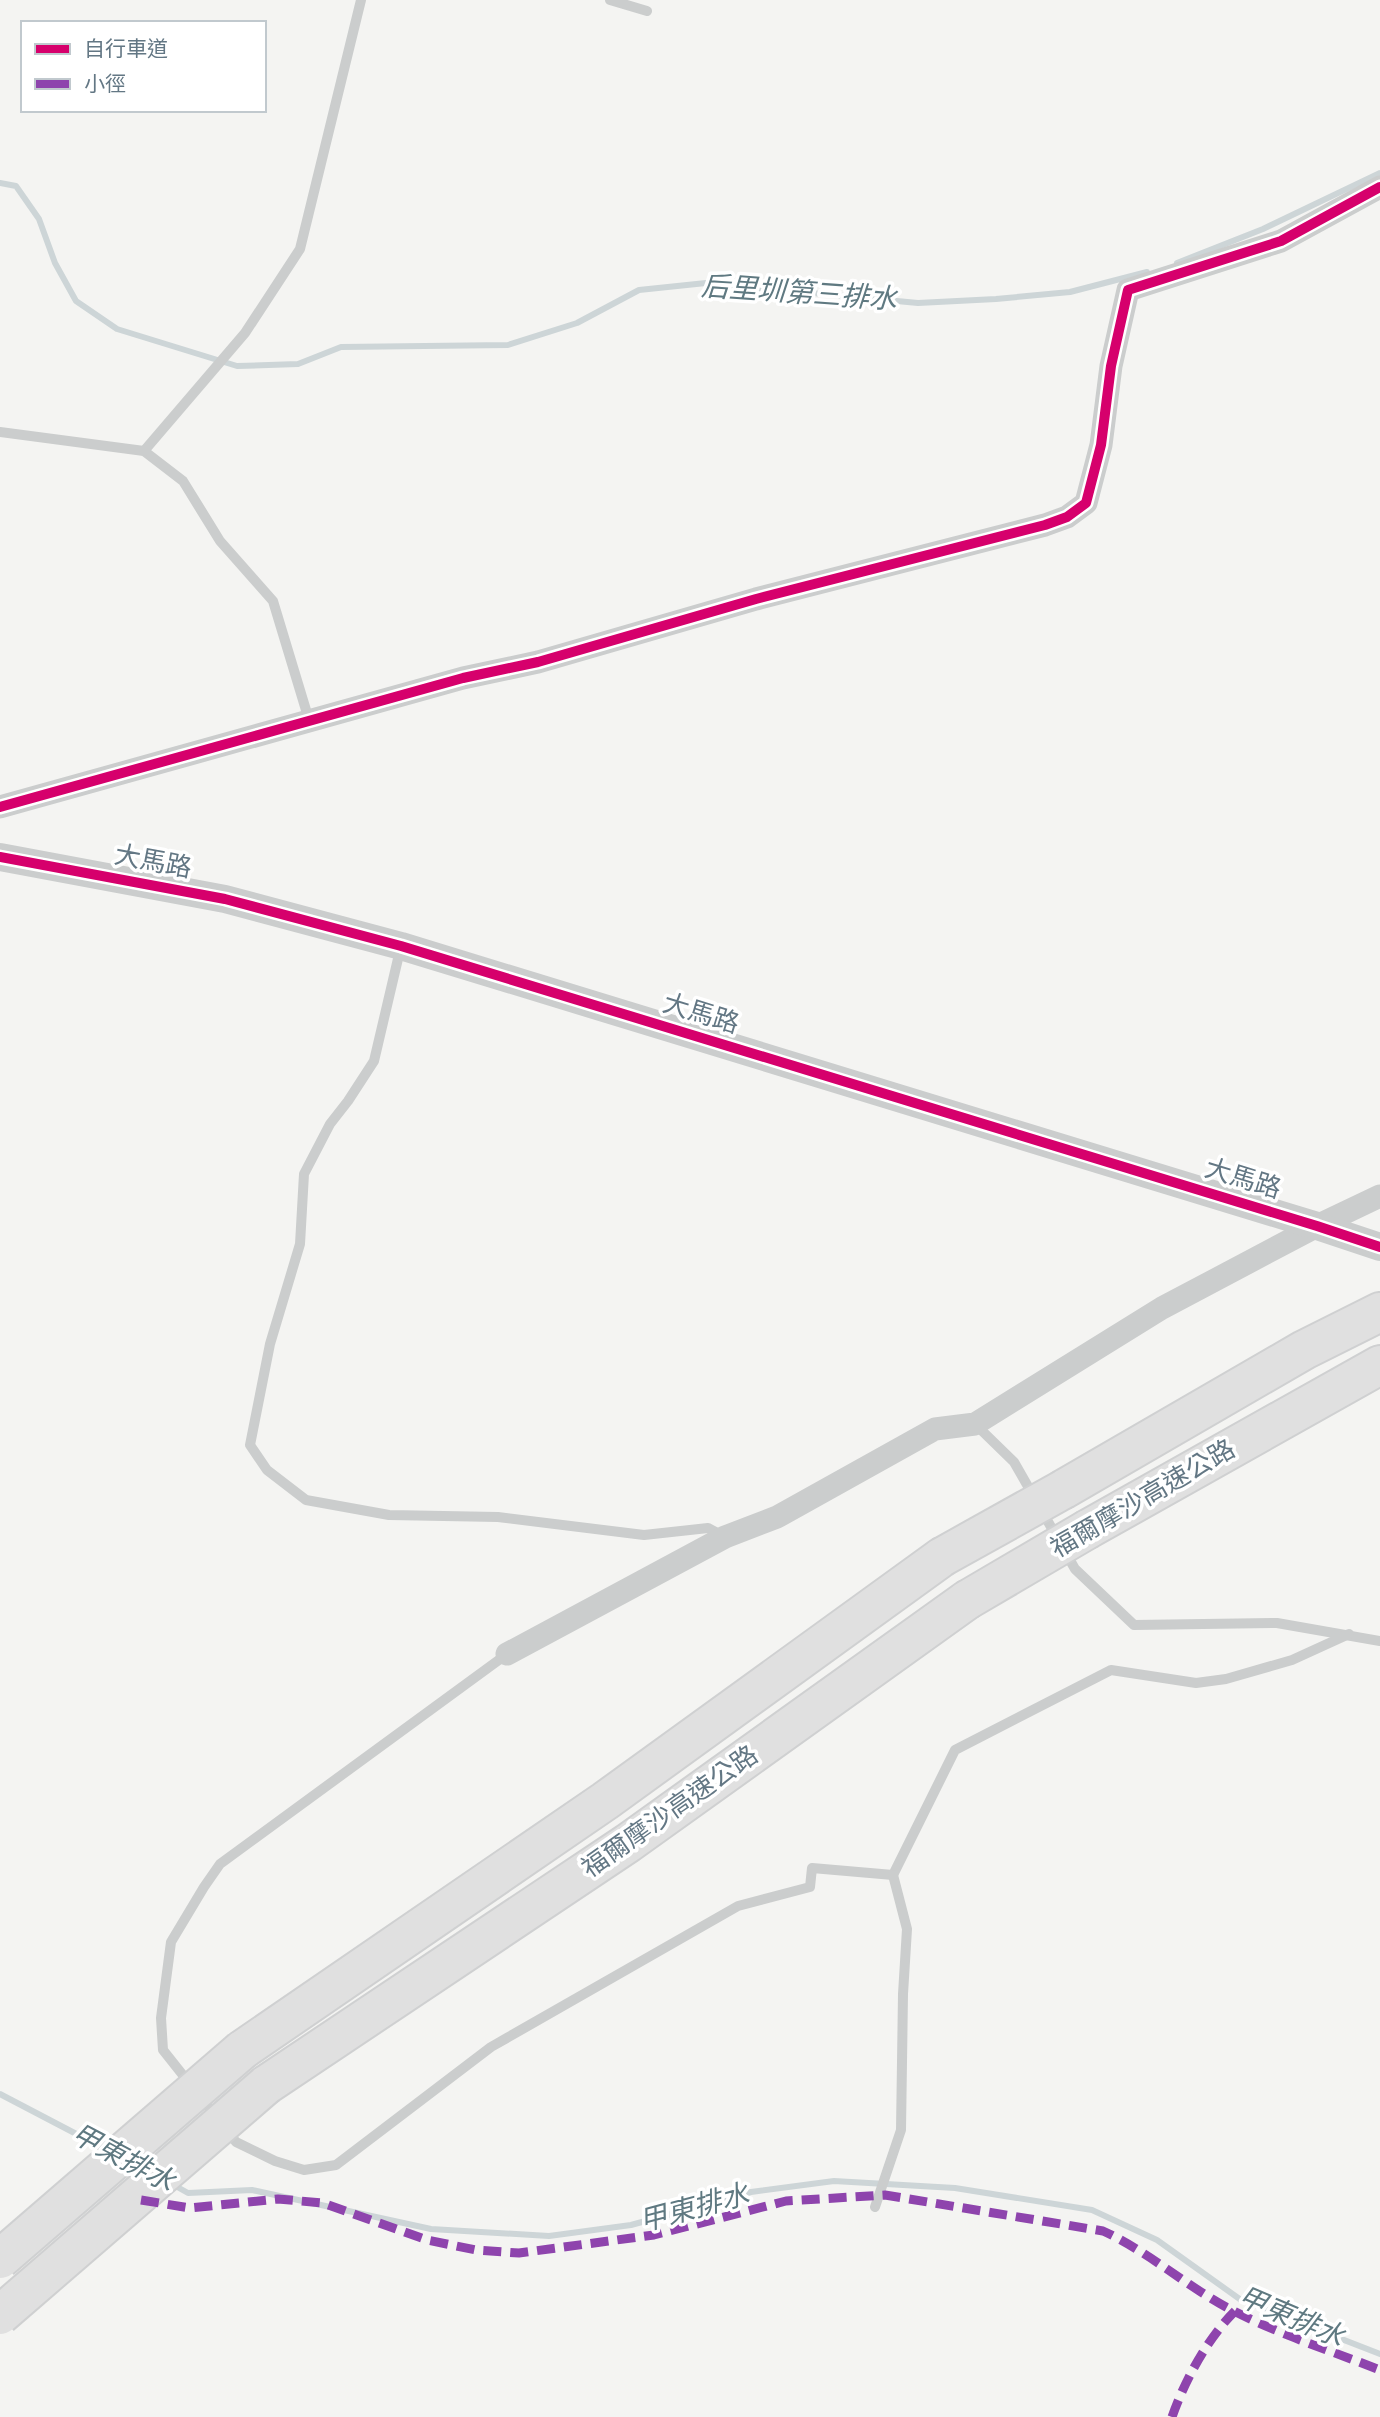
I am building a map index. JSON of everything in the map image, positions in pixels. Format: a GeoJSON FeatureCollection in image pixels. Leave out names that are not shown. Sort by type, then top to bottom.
{"type":"FeatureCollection","features":[{"type":"Feature","properties":{"kind":"highway","name":"福爾摩沙高速公路"},"geometry":{"type":"LineString","coordinates":[[0,2259],[242,2050],[605,1801],[942,1557],[1304,1350],[1380,1312]]}},
{"type":"Feature","properties":{"kind":"highway","name":"福爾摩沙高速公路"},"geometry":{"type":"LineString","coordinates":[[0,2315],[266,2085],[628,1843],[967,1600],[1380,1365]]}},
{"type":"Feature","properties":{"kind":"street"},"geometry":{"type":"LineString","coordinates":[[0,807],[463,678],[538,662],[756,599],[1045,525],[1067,517],[1086,503],[1101,445],[1111,366],[1128,290],[1280,241],[1380,187]]}},
{"type":"Feature","properties":{"kind":"street","name":"大馬路"},"geometry":{"type":"LineString","coordinates":[[0,857],[225,899],[401,946],[1380,1247]]}},
{"type":"Feature","properties":{"kind":"street"},"geometry":{"type":"LineString","coordinates":[[507,1654],[725,1537],[777,1517],[935,1429],[975,1424],[1162,1308],[1380,1195]]}},
{"type":"Feature","properties":{"kind":"lane"},"geometry":{"type":"LineString","coordinates":[[145,451],[245,333],[300,249],[361,0]]}},
{"type":"Feature","properties":{"kind":"lane"},"geometry":{"type":"LineString","coordinates":[[610,0],[648,11]]}},
{"type":"Feature","properties":{"kind":"lane"},"geometry":{"type":"LineString","coordinates":[[0,432],[145,451],[183,481],[220,541],[274,601],[309,720]]}},
{"type":"Feature","properties":{"kind":"lane"},"geometry":{"type":"LineString","coordinates":[[401,946],[374,1061],[330,1124],[304,1174],[300,1244],[270,1343],[250,1445],[267,1470],[306,1500],[389,1516],[498,1517],[644,1535],[708,1528],[725,1537]]}},
{"type":"Feature","properties":{"kind":"lane"},"geometry":{"type":"LineString","coordinates":[[975,1424],[1014,1462],[1075,1569],[1134,1625],[1277,1623],[1380,1641]]}},
{"type":"Feature","properties":{"kind":"lane"},"geometry":{"type":"LineString","coordinates":[[875,2207],[901,2130],[907,1929],[893,1875],[955,1750],[1111,1670],[1196,1683],[1226,1679],[1292,1660],[1349,1634]]}},
{"type":"Feature","properties":{"kind":"lane"},"geometry":{"type":"LineString","coordinates":[[507,1654],[220,1864],[171,1942],[161,2018],[163,2050],[236,2142],[275,2161],[304,2169],[336,2165],[491,2047],[738,1906],[810,1887],[812,1868],[893,1875]]}},
{"type":"Feature","properties":{"kind":"waterway","name":"后里圳第三排水"},"geometry":{"type":"LineString","coordinates":[[1177,263],[1263,229],[1380,173]]}},
{"type":"Feature","properties":{"kind":"waterway","name":"后里圳第三排水"},"geometry":{"type":"LineString","coordinates":[[0,183],[16,186],[39,219],[55,263],[76,301],[117,329],[237,366],[298,364],[341,347],[508,345],[577,323],[639,290],[706,283],[918,303],[1070,292],[1147,272]]}},
{"type":"Feature","properties":{"kind":"waterway","name":"甲東排水"},"geometry":{"type":"LineString","coordinates":[[0,2094],[107,2150]]}},
{"type":"Feature","properties":{"kind":"waterway","name":"甲東排水"},"geometry":{"type":"LineString","coordinates":[[172,2184],[188,2193],[252,2190],[431,2229],[549,2236],[631,2225],[751,2192],[834,2181],[955,2188],[1092,2210],[1157,2240],[1241,2300],[1380,2354]]}},
{"type":"Feature","properties":{"kind":"marked path"},"geometry":{"type":"LineString","coordinates":[[141,2200],[190,2208],[278,2199],[323,2203],[427,2240],[476,2250],[519,2253],[654,2235],[786,2201],[885,2195],[1103,2231],[1135,2248],[1226,2307],[1283,2333],[1380,2370]]}},
{"type":"Feature","properties":{"kind":"marked path"},"geometry":{"type":"LineString","coordinates":[[1172,2417],[1198,2361],[1215,2334],[1235,2311]]}},
{"type":"Feature","properties":{"kind":"cycle path"},"geometry":{"type":"LineString","coordinates":[[0,807],[463,678],[538,662],[756,599],[1045,525],[1067,517],[1086,503],[1101,445],[1111,366],[1128,290],[1281,241],[1380,187]]}},
{"type":"Feature","properties":{"kind":"cycle path"},"geometry":{"type":"LineString","coordinates":[[0,857],[225,899],[401,946],[1380,1247]]}}]}
